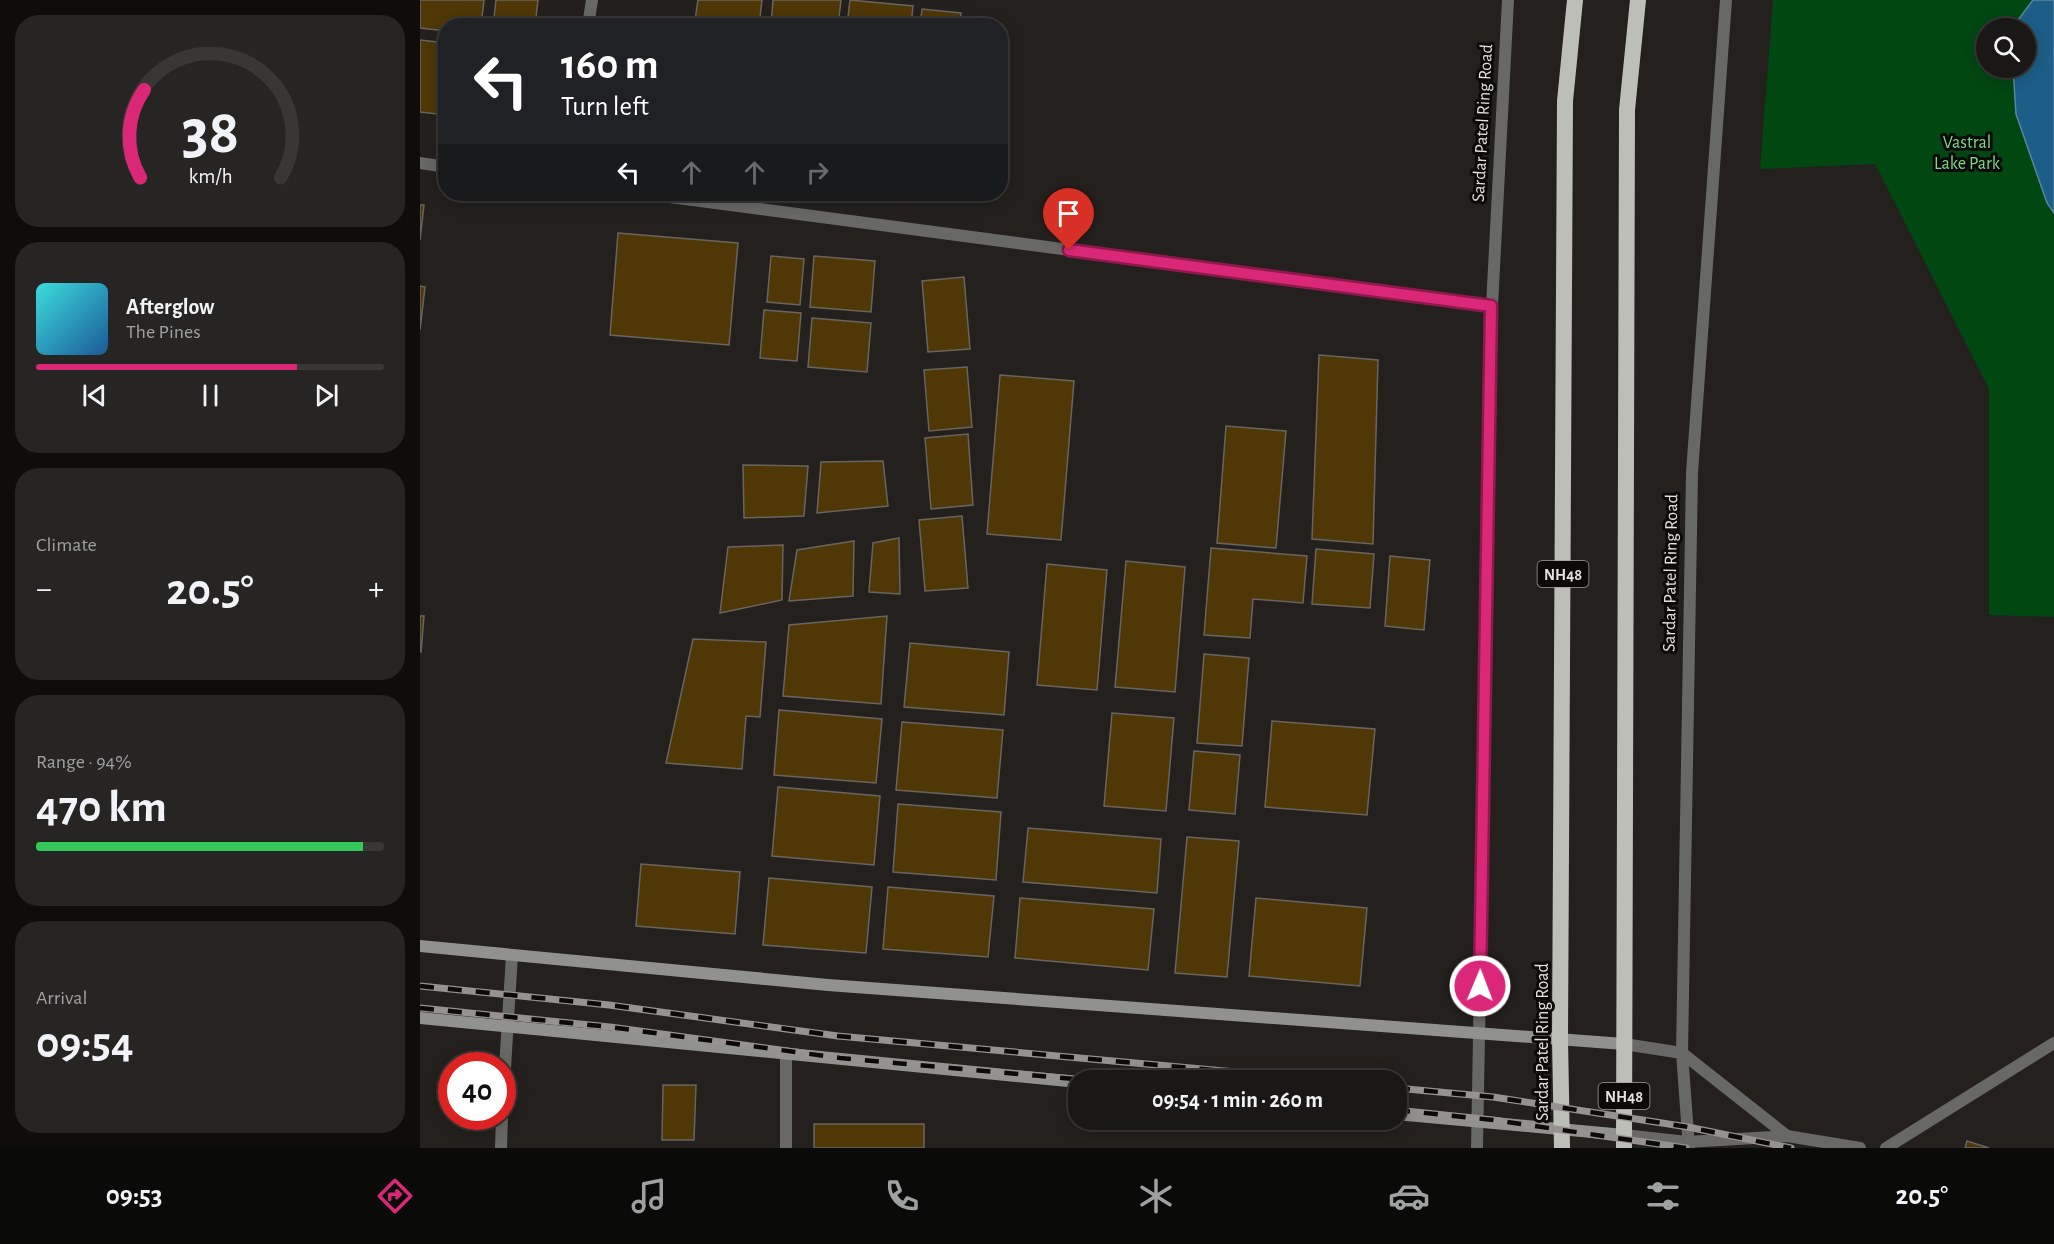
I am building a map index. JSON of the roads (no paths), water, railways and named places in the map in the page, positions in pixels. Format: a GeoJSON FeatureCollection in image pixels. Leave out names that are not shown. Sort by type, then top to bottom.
{"type":"FeatureCollection","features":[{"type":"Feature","properties":{"kind":"highway","name":"Sardar Patel Ring Road"},"geometry":{"type":"LineString","coordinates":[[1562,1148],[1560,1040],[1565,101],[1575,0]]}},
{"type":"Feature","properties":{"kind":"highway","name":"NH48"},"geometry":{"type":"LineString","coordinates":[[1624,1142],[1627,110],[1638,0]]}},
{"type":"Feature","properties":{"kind":"main road"},"geometry":{"type":"LineString","coordinates":[[420,946],[828,985],[1624,1044]]}},
{"type":"Feature","properties":{"kind":"main road"},"geometry":{"type":"LineString","coordinates":[[420,1018],[1068,1081]]}},
{"type":"Feature","properties":{"kind":"main road"},"geometry":{"type":"LineString","coordinates":[[1407,1115],[1562,1131],[1624,1142]]}},
{"type":"Feature","properties":{"kind":"street"},"geometry":{"type":"LineString","coordinates":[[589,18],[592,0]]}},
{"type":"Feature","properties":{"kind":"street","name":"Sardar Patel Ring Road"},"geometry":{"type":"LineString","coordinates":[[1477,1148],[1491,306],[1508,0]]}},
{"type":"Feature","properties":{"kind":"street","name":"Sardar Patel Ring Road"},"geometry":{"type":"LineString","coordinates":[[1688,1145],[1682,1053],[1692,473],[1726,0]]}},
{"type":"Feature","properties":{"kind":"street"},"geometry":{"type":"LineString","coordinates":[[420,163],[438,166]]}},
{"type":"Feature","properties":{"kind":"street"},"geometry":{"type":"LineString","coordinates":[[700,201],[1491,306]]}},
{"type":"Feature","properties":{"kind":"street"},"geometry":{"type":"LineString","coordinates":[[506,1052],[512,955]]}},
{"type":"Feature","properties":{"kind":"street"},"geometry":{"type":"LineString","coordinates":[[1886,1148],[2054,1043]]}},
{"type":"Feature","properties":{"kind":"street"},"geometry":{"type":"LineString","coordinates":[[1624,1044],[1682,1053],[1787,1136]]}},
{"type":"Feature","properties":{"kind":"street"},"geometry":{"type":"LineString","coordinates":[[786,1053],[786,1148]]}},
{"type":"Feature","properties":{"kind":"street"},"geometry":{"type":"LineString","coordinates":[[501,1148],[502,1130]]}},
{"type":"Feature","properties":{"kind":"street"},"geometry":{"type":"LineString","coordinates":[[1624,1142],[1688,1145],[1787,1136],[1860,1148]]}},
{"type":"Feature","properties":{"kind":"water"},"geometry":{"type":"Polygon","coordinates":[[[2033,0],[2054,0],[2054,213],[2047,203],[2016,114],[2014,78],[2036,78],[2036,18],[2020,18],[2033,0]]]}},
{"type":"Feature","properties":{"kind":"railway"},"geometry":{"type":"LineString","coordinates":[[420,986],[609,1005],[838,1036],[1213,1070]]}},
{"type":"Feature","properties":{"kind":"railway"},"geometry":{"type":"LineString","coordinates":[[420,1008],[610,1027],[840,1058],[1068,1078]]}},
{"type":"Feature","properties":{"kind":"railway"},"geometry":{"type":"LineString","coordinates":[[1407,1089],[1493,1097],[1688,1127],[1791,1148]]}},
{"type":"Feature","properties":{"kind":"railway"},"geometry":{"type":"LineString","coordinates":[[1407,1111],[1493,1120],[1686,1148]]}},
{"type":"Feature","properties":{"kind":"park label","name":"Vastral Lake Park"},"geometry":{"type":"Point","coordinates":[1967,152]}}]}
